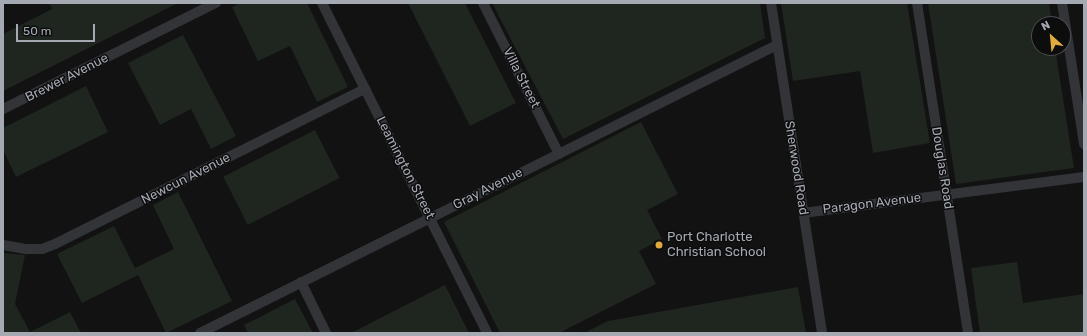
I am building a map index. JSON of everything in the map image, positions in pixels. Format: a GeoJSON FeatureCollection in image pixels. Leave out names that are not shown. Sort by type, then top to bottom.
{"type":"FeatureCollection","features":[{"type":"Feature","properties":{"kind":"street","name":"Brewer Avenue"},"geometry":{"type":"LineString","coordinates":[[3,109],[216,3]]}},
{"type":"Feature","properties":{"kind":"street","name":"Leamington Street"},"geometry":{"type":"LineString","coordinates":[[322,3],[487,333]]}},
{"type":"Feature","properties":{"kind":"street","name":"Villa Street"},"geometry":{"type":"LineString","coordinates":[[483,3],[558,154]]}},
{"type":"Feature","properties":{"kind":"street","name":"Sherwood Road"},"geometry":{"type":"LineString","coordinates":[[771,3],[822,333]]}},
{"type":"Feature","properties":{"kind":"street","name":"Douglas Road"},"geometry":{"type":"LineString","coordinates":[[917,3],[968,333]]}},
{"type":"Feature","properties":{"kind":"street"},"geometry":{"type":"LineString","coordinates":[[1062,3],[1084,144]]}},
{"type":"Feature","properties":{"kind":"street","name":"Gray Avenue"},"geometry":{"type":"LineString","coordinates":[[200,333],[777,45]]}},
{"type":"Feature","properties":{"kind":"street","name":"Newcun Avenue"},"geometry":{"type":"LineString","coordinates":[[3,245],[37,249],[55,244],[366,89]]}},
{"type":"Feature","properties":{"kind":"street","name":"Paragon Avenue"},"geometry":{"type":"LineString","coordinates":[[803,213],[1084,177]]}},
{"type":"Feature","properties":{"kind":"street"},"geometry":{"type":"LineString","coordinates":[[301,282],[326,333]]}},
{"type":"Feature","properties":{"kind":"shaded area"},"geometry":{"type":"Polygon","coordinates":[[[49,3],[178,3],[3,91],[3,34],[52,9],[49,3]]]}},
{"type":"Feature","properties":{"kind":"shaded area"},"geometry":{"type":"Polygon","coordinates":[[[240,3],[307,3],[348,87],[317,102],[290,46],[258,61],[232,7],[240,3]]]}},
{"type":"Feature","properties":{"kind":"shaded area"},"geometry":{"type":"Polygon","coordinates":[[[408,3],[465,3],[516,103],[470,126],[408,3]]]}},
{"type":"Feature","properties":{"kind":"shaded area"},"geometry":{"type":"Polygon","coordinates":[[[492,3],[760,3],[765,38],[563,139],[492,3]]]}},
{"type":"Feature","properties":{"kind":"shaded area"},"geometry":{"type":"Polygon","coordinates":[[[781,3],[907,3],[930,143],[873,153],[860,71],[793,81],[781,3]]]}},
{"type":"Feature","properties":{"kind":"shaded area"},"geometry":{"type":"Polygon","coordinates":[[[928,3],[1049,3],[1051,16],[1031,16],[1031,56],[1056,56],[1074,168],[956,184],[928,3]]]}},
{"type":"Feature","properties":{"kind":"shaded area"},"geometry":{"type":"Polygon","coordinates":[[[183,35],[236,136],[211,149],[191,109],[160,125],[128,63],[183,35]]]}},
{"type":"Feature","properties":{"kind":"shaded area"},"geometry":{"type":"Polygon","coordinates":[[[86,86],[108,132],[16,177],[3,150],[3,128],[86,86]]]}},
{"type":"Feature","properties":{"kind":"shaded area"},"geometry":{"type":"Polygon","coordinates":[[[641,122],[678,194],[647,210],[662,239],[639,251],[656,284],[559,333],[500,333],[444,222],[641,122]]]}},
{"type":"Feature","properties":{"kind":"shaded area"},"geometry":{"type":"Polygon","coordinates":[[[315,130],[340,178],[248,225],[223,177],[315,130]]]}},
{"type":"Feature","properties":{"kind":"shaded area"},"geometry":{"type":"Polygon","coordinates":[[[178,192],[232,301],[166,333],[138,275],[82,303],[57,254],[114,226],[135,268],[174,249],[153,205],[178,192]]]}},
{"type":"Feature","properties":{"kind":"shaded area"},"geometry":{"type":"Polygon","coordinates":[[[3,253],[25,255],[15,304],[30,332],[70,312],[81,333],[3,333],[3,253]]]}},
{"type":"Feature","properties":{"kind":"shaded area"},"geometry":{"type":"Polygon","coordinates":[[[1017,262],[1023,303],[1084,294],[1084,333],[980,333],[971,268],[1017,262]]]}},
{"type":"Feature","properties":{"kind":"shaded area"},"geometry":{"type":"Polygon","coordinates":[[[445,285],[469,333],[351,333],[445,285]]]}},
{"type":"Feature","properties":{"kind":"shaded area"},"geometry":{"type":"Polygon","coordinates":[[[798,287],[806,333],[584,333],[608,321],[798,287]]]}},
{"type":"Feature","properties":{"kind":"shaded area"},"geometry":{"type":"Polygon","coordinates":[[[295,299],[313,333],[248,333],[244,325],[295,299]]]}},
{"type":"Feature","properties":{"kind":"place","name":"Port Charlotte Christian School"},"geometry":{"type":"Point","coordinates":[659,245]}}]}
